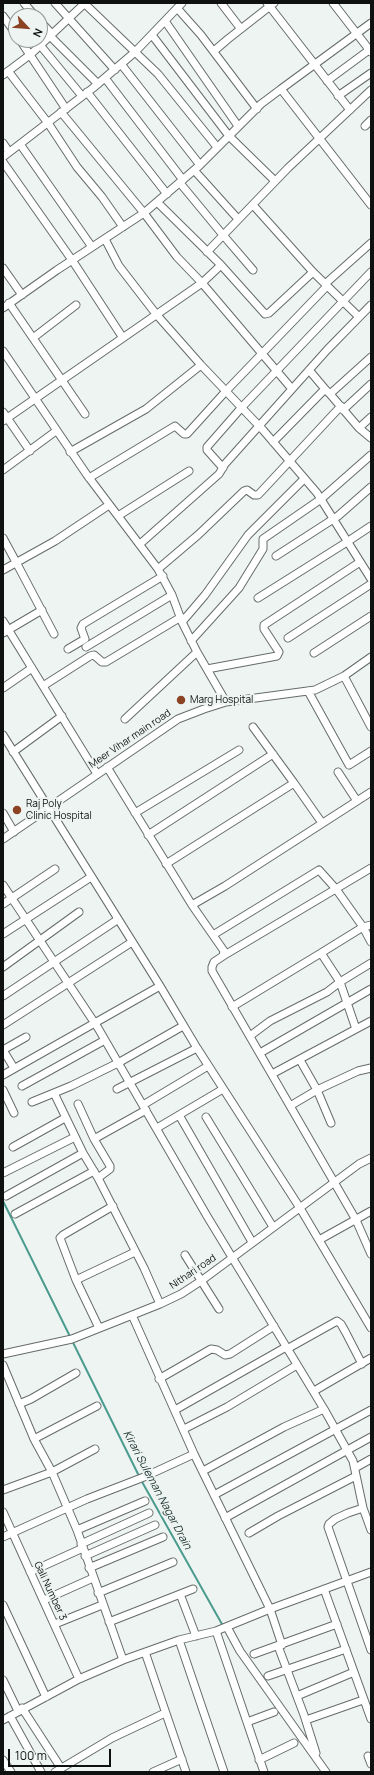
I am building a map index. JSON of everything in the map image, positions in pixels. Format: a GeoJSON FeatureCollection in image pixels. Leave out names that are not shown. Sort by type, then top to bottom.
{"type":"FeatureCollection","features":[{"type":"Feature","properties":{"kind":"street"},"geometry":{"type":"LineString","coordinates":[[55,3],[114,70]]}},
{"type":"Feature","properties":{"kind":"street"},"geometry":{"type":"LineString","coordinates":[[48,38],[85,3],[158,74],[217,148]]}},
{"type":"Feature","properties":{"kind":"street"},"geometry":{"type":"LineString","coordinates":[[221,3],[241,29]]}},
{"type":"Feature","properties":{"kind":"street"},"geometry":{"type":"LineString","coordinates":[[327,81],[370,51],[333,3]]}},
{"type":"Feature","properties":{"kind":"street"},"geometry":{"type":"LineString","coordinates":[[214,51],[270,4],[350,110]]}},
{"type":"Feature","properties":{"kind":"street"},"geometry":{"type":"LineString","coordinates":[[3,157],[98,84],[135,52],[180,6],[257,108]]}},
{"type":"Feature","properties":{"kind":"street"},"geometry":{"type":"LineString","coordinates":[[165,21],[238,126]]}},
{"type":"Feature","properties":{"kind":"street"},"geometry":{"type":"LineString","coordinates":[[84,414],[33,338],[6,306],[72,260],[144,213],[194,170],[257,108],[371,23]]}},
{"type":"Feature","properties":{"kind":"street"},"geometry":{"type":"LineString","coordinates":[[48,31],[98,84]]}},
{"type":"Feature","properties":{"kind":"street"},"geometry":{"type":"LineString","coordinates":[[152,35],[229,136],[275,181]]}},
{"type":"Feature","properties":{"kind":"street"},"geometry":{"type":"LineString","coordinates":[[26,48],[64,110],[177,258],[202,283],[292,389]]}},
{"type":"Feature","properties":{"kind":"street"},"geometry":{"type":"LineString","coordinates":[[37,48],[6,73],[48,123],[77,167],[102,197],[123,227]]}},
{"type":"Feature","properties":{"kind":"street"},"geometry":{"type":"LineString","coordinates":[[43,48],[85,94],[166,194]]}},
{"type":"Feature","properties":{"kind":"street"},"geometry":{"type":"LineString","coordinates":[[121,64],[200,164]]}},
{"type":"Feature","properties":{"kind":"street"},"geometry":{"type":"LineString","coordinates":[[338,96],[371,73]]}},
{"type":"Feature","properties":{"kind":"street"},"geometry":{"type":"LineString","coordinates":[[105,78],[223,235],[253,270]]}},
{"type":"Feature","properties":{"kind":"street"},"geometry":{"type":"LineString","coordinates":[[281,89],[371,205]]}},
{"type":"Feature","properties":{"kind":"street"},"geometry":{"type":"LineString","coordinates":[[207,252],[275,181],[371,90]]}},
{"type":"Feature","properties":{"kind":"street"},"geometry":{"type":"LineString","coordinates":[[365,126],[371,120]]}},
{"type":"Feature","properties":{"kind":"street"},"geometry":{"type":"LineString","coordinates":[[3,143],[9,152]]}},
{"type":"Feature","properties":{"kind":"street"},"geometry":{"type":"LineString","coordinates":[[20,144],[92,247]]}},
{"type":"Feature","properties":{"kind":"street"},"geometry":{"type":"LineString","coordinates":[[3,162],[72,260],[123,338]]}},
{"type":"Feature","properties":{"kind":"street"},"geometry":{"type":"LineString","coordinates":[[194,170],[238,219]]}},
{"type":"Feature","properties":{"kind":"street"},"geometry":{"type":"LineString","coordinates":[[157,202],[221,265],[265,314],[269,313],[313,272]]}},
{"type":"Feature","properties":{"kind":"street"},"geometry":{"type":"LineString","coordinates":[[252,205],[313,272],[359,317]]}},
{"type":"Feature","properties":{"kind":"street"},"geometry":{"type":"LineString","coordinates":[[105,239],[119,266],[156,314],[201,365],[242,407],[320,499],[371,579]]}},
{"type":"Feature","properties":{"kind":"street"},"geometry":{"type":"LineString","coordinates":[[89,478],[174,426],[184,434],[187,434],[326,285],[371,243]]}},
{"type":"Feature","properties":{"kind":"street"},"geometry":{"type":"LineString","coordinates":[[30,451],[4,417],[35,400],[202,283],[221,265]]}},
{"type":"Feature","properties":{"kind":"street"},"geometry":{"type":"LineString","coordinates":[[3,268],[22,295]]}},
{"type":"Feature","properties":{"kind":"street"},"geometry":{"type":"LineString","coordinates":[[222,468],[206,449],[242,407],[371,272]]}},
{"type":"Feature","properties":{"kind":"street"},"geometry":{"type":"LineString","coordinates":[[140,544],[219,474],[222,468],[258,426],[371,305]]}},
{"type":"Feature","properties":{"kind":"street"},"geometry":{"type":"LineString","coordinates":[[33,338],[76,306]]}},
{"type":"Feature","properties":{"kind":"street"},"geometry":{"type":"LineString","coordinates":[[3,352],[70,452],[163,576],[191,641],[226,702]]}},
{"type":"Feature","properties":{"kind":"street"},"geometry":{"type":"LineString","coordinates":[[273,442],[327,391],[371,357]]}},
{"type":"Feature","properties":{"kind":"street"},"geometry":{"type":"LineString","coordinates":[[70,452],[146,409],[201,365]]}},
{"type":"Feature","properties":{"kind":"street"},"geometry":{"type":"LineString","coordinates":[[309,370],[359,428],[371,438]]}},
{"type":"Feature","properties":{"kind":"street"},"geometry":{"type":"LineString","coordinates":[[158,569],[198,535],[244,491],[247,490],[254,495],[258,495],[289,461],[342,408],[371,384]]}},
{"type":"Feature","properties":{"kind":"street"},"geometry":{"type":"LineString","coordinates":[[359,428],[371,417]]}},
{"type":"Feature","properties":{"kind":"street"},"geometry":{"type":"LineString","coordinates":[[3,470],[56,432]]}},
{"type":"Feature","properties":{"kind":"street"},"geometry":{"type":"LineString","coordinates":[[191,641],[238,588],[263,549],[263,539],[320,499],[371,455]]}},
{"type":"Feature","properties":{"kind":"street"},"geometry":{"type":"LineString","coordinates":[[118,516],[189,471]]}},
{"type":"Feature","properties":{"kind":"street"},"geometry":{"type":"LineString","coordinates":[[43,686],[90,656],[94,655],[102,662],[106,662],[181,619],[205,595],[248,535],[304,479]]}},
{"type":"Feature","properties":{"kind":"street"},"geometry":{"type":"LineString","coordinates":[[276,556],[333,519],[371,486]]}},
{"type":"Feature","properties":{"kind":"street"},"geometry":{"type":"LineString","coordinates":[[3,570],[55,540],[109,505]]}},
{"type":"Feature","properties":{"kind":"street"},"geometry":{"type":"LineString","coordinates":[[258,598],[371,526]]}},
{"type":"Feature","properties":{"kind":"street"},"geometry":{"type":"LineString","coordinates":[[3,538],[54,634]]}},
{"type":"Feature","properties":{"kind":"street"},"geometry":{"type":"LineString","coordinates":[[207,670],[277,656],[279,652],[264,629],[264,624],[360,562]]}},
{"type":"Feature","properties":{"kind":"street"},"geometry":{"type":"LineString","coordinates":[[68,649],[85,639],[81,628],[83,624],[163,576]]}},
{"type":"Feature","properties":{"kind":"street"},"geometry":{"type":"LineString","coordinates":[[288,638],[371,584]]}},
{"type":"Feature","properties":{"kind":"street"},"geometry":{"type":"LineString","coordinates":[[86,647],[172,595]]}},
{"type":"Feature","properties":{"kind":"street"},"geometry":{"type":"LineString","coordinates":[[6,631],[42,610]]}},
{"type":"Feature","properties":{"kind":"street"},"geometry":{"type":"LineString","coordinates":[[314,653],[371,616]]}},
{"type":"Feature","properties":{"kind":"street"},"geometry":{"type":"LineString","coordinates":[[3,621],[6,631],[32,668],[97,774]]}},
{"type":"Feature","properties":{"kind":"street"},"geometry":{"type":"LineString","coordinates":[[125,719],[197,652]]}},
{"type":"Feature","properties":{"kind":"street","name":"Meer Vihar main road"},"geometry":{"type":"LineString","coordinates":[[3,839],[178,719],[204,708],[226,702],[315,690],[344,676],[371,657]]}},
{"type":"Feature","properties":{"kind":"street"},"geometry":{"type":"LineString","coordinates":[[3,688],[32,668]]}},
{"type":"Feature","properties":{"kind":"street"},"geometry":{"type":"LineString","coordinates":[[344,676],[371,726]]}},
{"type":"Feature","properties":{"kind":"street"},"geometry":{"type":"LineString","coordinates":[[308,691],[349,765],[371,751]]}},
{"type":"Feature","properties":{"kind":"street"},"geometry":{"type":"LineString","coordinates":[[13,752],[62,716]]}},
{"type":"Feature","properties":{"kind":"street"},"geometry":{"type":"LineString","coordinates":[[254,727],[322,823]]}},
{"type":"Feature","properties":{"kind":"street"},"geometry":{"type":"LineString","coordinates":[[3,735],[117,920],[160,986],[208,1066],[300,1208],[371,1328]]}},
{"type":"Feature","properties":{"kind":"street"},"geometry":{"type":"LineString","coordinates":[[134,813],[239,750]]}},
{"type":"Feature","properties":{"kind":"street"},"geometry":{"type":"LineString","coordinates":[[148,835],[273,754]]}},
{"type":"Feature","properties":{"kind":"street"},"geometry":{"type":"LineString","coordinates":[[107,767],[192,905],[224,951],[223,956]]}},
{"type":"Feature","properties":{"kind":"street"},"geometry":{"type":"LineString","coordinates":[[338,772],[357,801]]}},
{"type":"Feature","properties":{"kind":"street"},"geometry":{"type":"LineString","coordinates":[[166,864],[294,783]]}},
{"type":"Feature","properties":{"kind":"street"},"geometry":{"type":"LineString","coordinates":[[192,905],[226,886],[371,792]]}},
{"type":"Feature","properties":{"kind":"street"},"geometry":{"type":"LineString","coordinates":[[3,813],[14,832]]}},
{"type":"Feature","properties":{"kind":"street"},"geometry":{"type":"LineString","coordinates":[[371,868],[223,956],[214,962],[212,967],[212,971],[232,1007],[356,1220],[371,1254]]}},
{"type":"Feature","properties":{"kind":"street"},"geometry":{"type":"LineString","coordinates":[[3,904],[55,869]]}},
{"type":"Feature","properties":{"kind":"street"},"geometry":{"type":"LineString","coordinates":[[213,935],[316,871],[320,871],[336,888],[363,927],[371,942]]}},
{"type":"Feature","properties":{"kind":"street"},"geometry":{"type":"LineString","coordinates":[[3,934],[91,877]]}},
{"type":"Feature","properties":{"kind":"street"},"geometry":{"type":"LineString","coordinates":[[3,885],[95,1023],[232,1257],[314,1391],[348,1450],[356,1472],[363,1508],[369,1517],[371,1530]]}},
{"type":"Feature","properties":{"kind":"street"},"geometry":{"type":"LineString","coordinates":[[3,967],[79,912]]}},
{"type":"Feature","properties":{"kind":"street"},"geometry":{"type":"LineString","coordinates":[[3,996],[117,920]]}},
{"type":"Feature","properties":{"kind":"street"},"geometry":{"type":"LineString","coordinates":[[232,1007],[363,927],[371,925]]}},
{"type":"Feature","properties":{"kind":"street"},"geometry":{"type":"LineString","coordinates":[[3,1025],[132,942]]}},
{"type":"Feature","properties":{"kind":"street"},"geometry":{"type":"LineString","coordinates":[[321,953],[340,982],[356,1029]]}},
{"type":"Feature","properties":{"kind":"street"},"geometry":{"type":"LineString","coordinates":[[250,1036],[270,1021],[327,992],[371,963]]}},
{"type":"Feature","properties":{"kind":"street"},"geometry":{"type":"LineString","coordinates":[[3,1075],[160,986]]}},
{"type":"Feature","properties":{"kind":"street"},"geometry":{"type":"LineString","coordinates":[[260,1053],[371,989]]}},
{"type":"Feature","properties":{"kind":"street"},"geometry":{"type":"LineString","coordinates":[[272,1074],[371,1021]]}},
{"type":"Feature","properties":{"kind":"street"},"geometry":{"type":"LineString","coordinates":[[32,1102],[118,1063],[183,1026]]}},
{"type":"Feature","properties":{"kind":"street"},"geometry":{"type":"LineString","coordinates":[[14,1068],[3,1050],[26,1037]]}},
{"type":"Feature","properties":{"kind":"street"},"geometry":{"type":"LineString","coordinates":[[22,1086],[105,1040]]}},
{"type":"Feature","properties":{"kind":"street"},"geometry":{"type":"LineString","coordinates":[[117,1089],[197,1048]]}},
{"type":"Feature","properties":{"kind":"street"},"geometry":{"type":"LineString","coordinates":[[300,1060],[317,1090],[331,1123]]}},
{"type":"Feature","properties":{"kind":"street"},"geometry":{"type":"LineString","coordinates":[[94,1139],[208,1066]]}},
{"type":"Feature","properties":{"kind":"street"},"geometry":{"type":"LineString","coordinates":[[290,1106],[317,1090],[358,1071],[371,1068]]}},
{"type":"Feature","properties":{"kind":"street"},"geometry":{"type":"LineString","coordinates":[[157,1128],[223,1088]]}},
{"type":"Feature","properties":{"kind":"street"},"geometry":{"type":"LineString","coordinates":[[3,1090],[14,1113]]}},
{"type":"Feature","properties":{"kind":"street"},"geometry":{"type":"LineString","coordinates":[[54,1093],[83,1153],[113,1206],[160,1304]]}},
{"type":"Feature","properties":{"kind":"street"},"geometry":{"type":"LineString","coordinates":[[78,1104],[94,1139],[110,1166],[109,1171],[98,1178]]}},
{"type":"Feature","properties":{"kind":"street"},"geometry":{"type":"LineString","coordinates":[[179,1115],[252,1242]]}},
{"type":"Feature","properties":{"kind":"street"},"geometry":{"type":"LineString","coordinates":[[206,1117],[273,1227]]}},
{"type":"Feature","properties":{"kind":"street"},"geometry":{"type":"LineString","coordinates":[[13,1146],[65,1118]]}},
{"type":"Feature","properties":{"kind":"street"},"geometry":{"type":"LineString","coordinates":[[3,1173],[75,1137]]}},
{"type":"Feature","properties":{"kind":"street"},"geometry":{"type":"LineString","coordinates":[[6,1196],[83,1153]]}},
{"type":"Feature","properties":{"kind":"street","name":"Nithari road"},"geometry":{"type":"LineString","coordinates":[[3,1354],[70,1340],[160,1304],[201,1281],[359,1164],[371,1158]]}},
{"type":"Feature","properties":{"kind":"street"},"geometry":{"type":"LineString","coordinates":[[15,1214],[94,1170]]}},
{"type":"Feature","properties":{"kind":"street"},"geometry":{"type":"LineString","coordinates":[[100,1328],[76,1280],[61,1241],[61,1236],[113,1206]]}},
{"type":"Feature","properties":{"kind":"street"},"geometry":{"type":"LineString","coordinates":[[319,1240],[371,1211]]}},
{"type":"Feature","properties":{"kind":"street"},"geometry":{"type":"LineString","coordinates":[[76,1280],[135,1252]]}},
{"type":"Feature","properties":{"kind":"street"},"geometry":{"type":"LineString","coordinates":[[184,1255],[219,1309]]}},
{"type":"Feature","properties":{"kind":"street"},"geometry":{"type":"LineString","coordinates":[[132,1315],[159,1379],[184,1429],[194,1454],[270,1609],[287,1670],[306,1720],[317,1759]]}},
{"type":"Feature","properties":{"kind":"street"},"geometry":{"type":"LineString","coordinates":[[175,1410],[337,1322],[341,1324],[362,1364]]}},
{"type":"Feature","properties":{"kind":"street"},"geometry":{"type":"LineString","coordinates":[[159,1379],[211,1349],[217,1350],[225,1355],[230,1354],[274,1326]]}},
{"type":"Feature","properties":{"kind":"street"},"geometry":{"type":"LineString","coordinates":[[314,1391],[371,1358]]}},
{"type":"Feature","properties":{"kind":"street"},"geometry":{"type":"LineString","coordinates":[[3,1365],[34,1439],[52,1472],[77,1530],[122,1660]]}},
{"type":"Feature","properties":{"kind":"street"},"geometry":{"type":"LineString","coordinates":[[184,1429],[227,1407],[297,1365]]}},
{"type":"Feature","properties":{"kind":"street"},"geometry":{"type":"LineString","coordinates":[[19,1404],[32,1399],[76,1373]]}},
{"type":"Feature","properties":{"kind":"street"},"geometry":{"type":"LineString","coordinates":[[34,1439],[96,1406]]}},
{"type":"Feature","properties":{"kind":"street"},"geometry":{"type":"LineString","coordinates":[[203,1471],[284,1427],[324,1409]]}},
{"type":"Feature","properties":{"kind":"street"},"geometry":{"type":"LineString","coordinates":[[214,1495],[335,1428],[371,1410]]}},
{"type":"Feature","properties":{"kind":"street"},"geometry":{"type":"LineString","coordinates":[[225,1518],[371,1437]]}},
{"type":"Feature","properties":{"kind":"street"},"geometry":{"type":"LineString","coordinates":[[3,1490],[52,1472],[95,1449]]}},
{"type":"Feature","properties":{"kind":"street"},"geometry":{"type":"LineString","coordinates":[[3,1537],[87,1499],[194,1454]]}},
{"type":"Feature","properties":{"kind":"street"},"geometry":{"type":"LineString","coordinates":[[249,1533],[356,1472],[371,1459]]}},
{"type":"Feature","properties":{"kind":"street"},"geometry":{"type":"LineString","coordinates":[[77,1530],[145,1501]]}},
{"type":"Feature","properties":{"kind":"street"},"geometry":{"type":"LineString","coordinates":[[363,1508],[335,1519],[329,1524],[328,1528],[371,1650]]}},
{"type":"Feature","properties":{"kind":"street","name":"Gali Number 3"},"geometry":{"type":"LineString","coordinates":[[3,1512],[79,1679]]}},
{"type":"Feature","properties":{"kind":"street"},"geometry":{"type":"LineString","coordinates":[[30,1572],[149,1513]]}},
{"type":"Feature","properties":{"kind":"street"},"geometry":{"type":"LineString","coordinates":[[86,1556],[155,1525]]}},
{"type":"Feature","properties":{"kind":"street"},"geometry":{"type":"LineString","coordinates":[[89,1568],[163,1537]]}},
{"type":"Feature","properties":{"kind":"street"},"geometry":{"type":"LineString","coordinates":[[98,1593],[173,1562]]}},
{"type":"Feature","properties":{"kind":"street"},"geometry":{"type":"LineString","coordinates":[[3,1720],[79,1679],[122,1660],[179,1640],[222,1628],[371,1572]]}},
{"type":"Feature","properties":{"kind":"street"},"geometry":{"type":"LineString","coordinates":[[44,1600],[93,1578]]}},
{"type":"Feature","properties":{"kind":"street"},"geometry":{"type":"LineString","coordinates":[[109,1622],[193,1589]]}},
{"type":"Feature","properties":{"kind":"street"},"geometry":{"type":"LineString","coordinates":[[324,1589],[371,1719]]}},
{"type":"Feature","properties":{"kind":"street"},"geometry":{"type":"LineString","coordinates":[[180,1594],[196,1636]]}},
{"type":"Feature","properties":{"kind":"street"},"geometry":{"type":"LineString","coordinates":[[3,1604],[46,1698]]}},
{"type":"Feature","properties":{"kind":"street"},"geometry":{"type":"LineString","coordinates":[[55,1624],[102,1605]]}},
{"type":"Feature","properties":{"kind":"street"},"geometry":{"type":"LineString","coordinates":[[254,1654],[337,1624]]}},
{"type":"Feature","properties":{"kind":"street"},"geometry":{"type":"LineString","coordinates":[[222,1628],[247,1722],[264,1772]]}},
{"type":"Feature","properties":{"kind":"street"},"geometry":{"type":"LineString","coordinates":[[222,1628],[231,1636],[249,1664],[326,1772]]}},
{"type":"Feature","properties":{"kind":"street"},"geometry":{"type":"LineString","coordinates":[[179,1640],[224,1772]]}},
{"type":"Feature","properties":{"kind":"street"},"geometry":{"type":"LineString","coordinates":[[268,1676],[346,1649]]}},
{"type":"Feature","properties":{"kind":"street"},"geometry":{"type":"LineString","coordinates":[[146,1652],[165,1713],[186,1772]]}},
{"type":"Feature","properties":{"kind":"street"},"geometry":{"type":"LineString","coordinates":[[297,1696],[354,1672]]}},
{"type":"Feature","properties":{"kind":"street"},"geometry":{"type":"LineString","coordinates":[[3,1680],[58,1770],[112,1738],[165,1713]]}},
{"type":"Feature","properties":{"kind":"street"},"geometry":{"type":"LineString","coordinates":[[306,1720],[363,1700]]}},
{"type":"Feature","properties":{"kind":"street"},"geometry":{"type":"LineString","coordinates":[[247,1722],[274,1712]]}},
{"type":"Feature","properties":{"kind":"street"},"geometry":{"type":"LineString","coordinates":[[10,1716],[41,1772]]}},
{"type":"Feature","properties":{"kind":"street"},"geometry":{"type":"LineString","coordinates":[[259,1760],[294,1743]]}},
{"type":"Feature","properties":{"kind":"street"},"geometry":{"type":"LineString","coordinates":[[368,1756],[371,1764]]}},
{"type":"Feature","properties":{"kind":"street"},"geometry":{"type":"LineString","coordinates":[[153,1772],[182,1759]]}},
{"type":"Feature","properties":{"kind":"street"},"geometry":{"type":"LineString","coordinates":[[3,1760],[11,1772]]}},
{"type":"Feature","properties":{"kind":"waterway","name":"Kirari Suleman Nagar Drain"},"geometry":{"type":"LineString","coordinates":[[3,1201],[139,1476]]}},
{"type":"Feature","properties":{"kind":"waterway","name":"Kirari Suleman Nagar Drain"},"geometry":{"type":"LineString","coordinates":[[141,1480],[223,1626]]}},
{"type":"Feature","properties":{"kind":"place","name":"Marg Hospital"},"geometry":{"type":"Point","coordinates":[181,700]}},
{"type":"Feature","properties":{"kind":"place","name":"Raj Poly Clinic Hospital"},"geometry":{"type":"Point","coordinates":[17,810]}}]}
